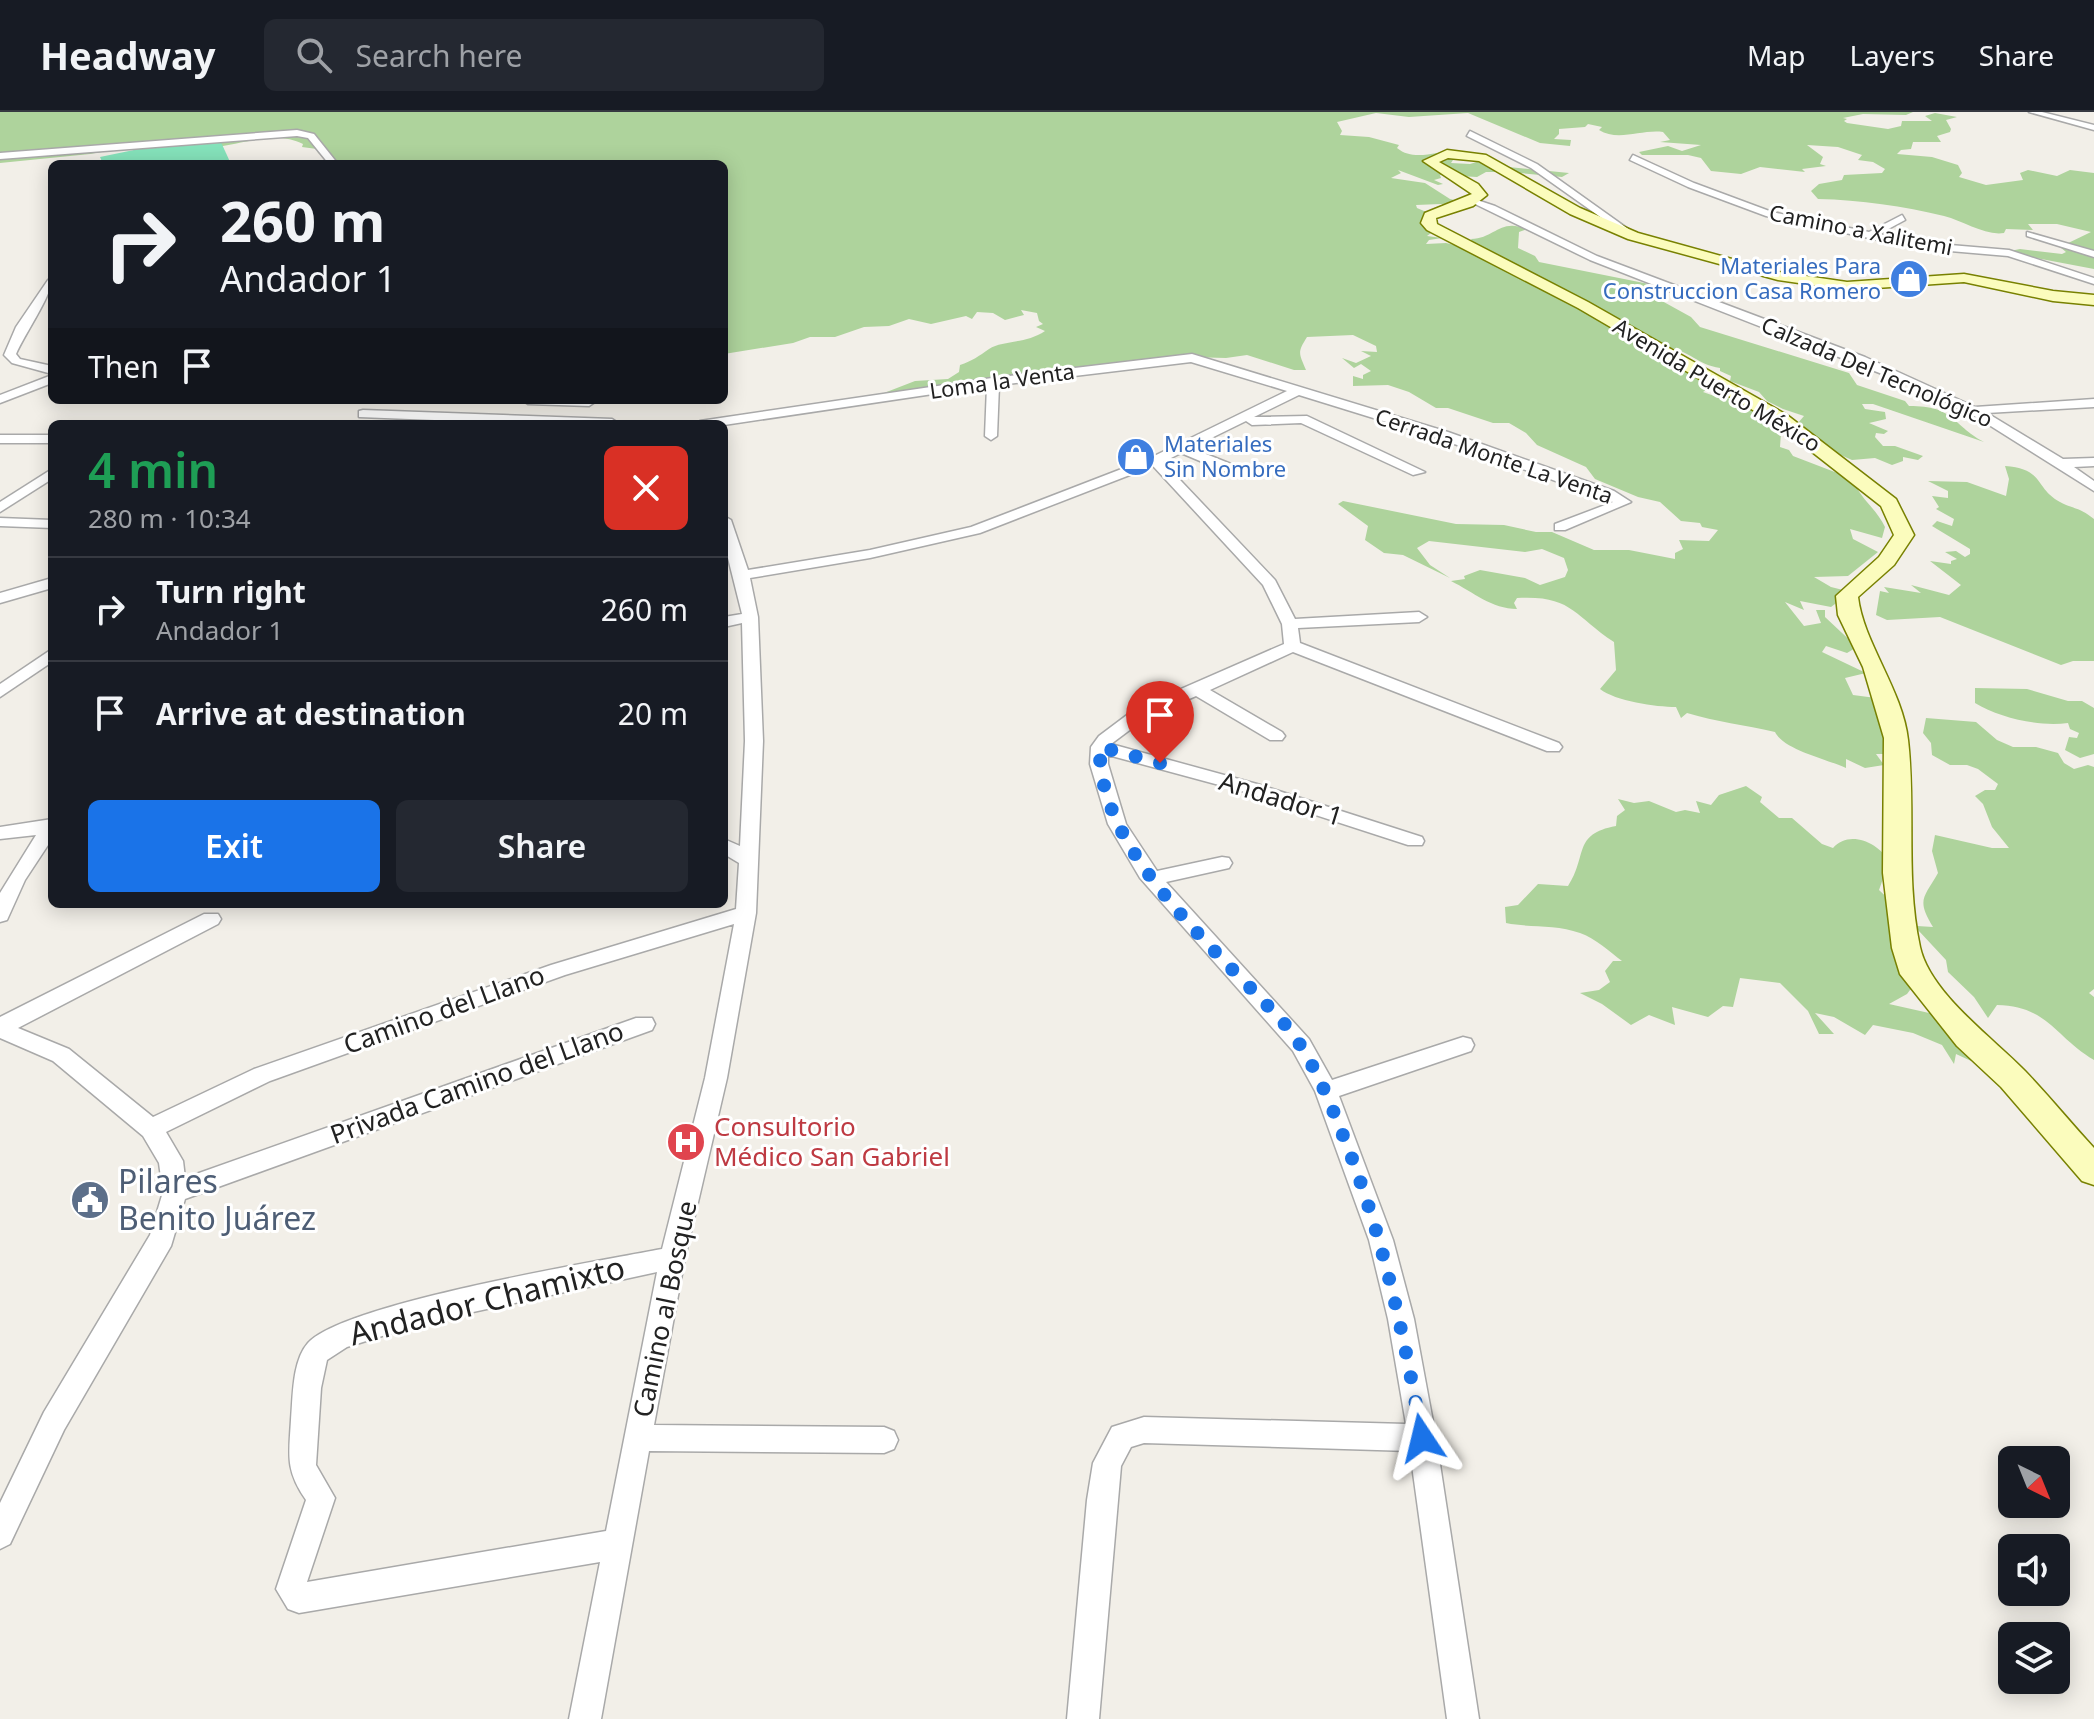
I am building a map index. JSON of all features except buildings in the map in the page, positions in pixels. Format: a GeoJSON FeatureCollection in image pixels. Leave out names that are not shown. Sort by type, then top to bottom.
{"type":"FeatureCollection","features":[{"type":"Feature","properties":{"kind":"main road"},"geometry":{"type":"LineString","coordinates":[[1474,200],[1480,195],[1473,187],[1429,161],[1447,154],[1482,158],[1575,211],[1633,236],[1698,256],[1808,282],[1859,286],[1964,278],[2053,296],[2094,300]]}},
{"type":"Feature","properties":{"kind":"main road","name":"Avenida Puerto México"},"geometry":{"type":"LineString","coordinates":[[1474,200],[1430,216],[1428,223],[1439,232],[1583,305],[1758,405],[1822,448],[1889,503],[1904,535],[1898,550],[1853,590],[1847,602],[1849,615],[1874,667],[1896,738],[1897,873],[1906,948],[1915,974],[1946,1014],[2012,1078],[2094,1171]]}},
{"type":"Feature","properties":{"kind":"street"},"geometry":{"type":"LineString","coordinates":[[2033,112],[2052,114],[2094,128]]}},
{"type":"Feature","properties":{"kind":"street"},"geometry":{"type":"LineString","coordinates":[[0,156],[297,133],[311,136],[331,160]]}},
{"type":"Feature","properties":{"kind":"street"},"geometry":{"type":"LineString","coordinates":[[1470,134],[1534,166],[1633,236]]}},
{"type":"Feature","properties":{"kind":"street","name":"Camino a Xalitemi"},"geometry":{"type":"LineString","coordinates":[[1633,158],[1760,211],[1929,247],[2009,253],[2094,281]]}},
{"type":"Feature","properties":{"kind":"street","name":"Calzada Del Tecnológico"},"geometry":{"type":"LineString","coordinates":[[1474,200],[1610,265],[1840,351],[1976,410],[2063,463],[2094,487]]}},
{"type":"Feature","properties":{"kind":"street"},"geometry":{"type":"LineString","coordinates":[[1869,236],[1902,218]]}},
{"type":"Feature","properties":{"kind":"street"},"geometry":{"type":"LineString","coordinates":[[2030,234],[2094,254]]}},
{"type":"Feature","properties":{"kind":"street"},"geometry":{"type":"LineString","coordinates":[[48,288],[22,327],[10,355],[16,361],[48,369]]}},
{"type":"Feature","properties":{"kind":"street","name":"Loma la Venta"},"geometry":{"type":"LineString","coordinates":[[728,420],[992,382],[1192,358],[1297,391]]}},
{"type":"Feature","properties":{"kind":"street"},"geometry":{"type":"LineString","coordinates":[[0,399],[48,381]]}},
{"type":"Feature","properties":{"kind":"street"},"geometry":{"type":"LineString","coordinates":[[991,436],[992,382]]}},
{"type":"Feature","properties":{"kind":"street"},"geometry":{"type":"LineString","coordinates":[[742,575],[870,554],[965,533],[1155,461],[1297,391]]}},
{"type":"Feature","properties":{"kind":"street","name":"Cerrada Monte La Venta"},"geometry":{"type":"LineString","coordinates":[[1297,391],[1443,435],[1596,489],[1624,502],[1560,527]]}},
{"type":"Feature","properties":{"kind":"street"},"geometry":{"type":"LineString","coordinates":[[1976,410],[2094,403]]}},
{"type":"Feature","properties":{"kind":"street"},"geometry":{"type":"LineString","coordinates":[[591,404],[608,420]]}},
{"type":"Feature","properties":{"kind":"street"},"geometry":{"type":"LineString","coordinates":[[363,414],[512,420]]}},
{"type":"Feature","properties":{"kind":"street"},"geometry":{"type":"LineString","coordinates":[[1236,422],[1303,419],[1418,472]]}},
{"type":"Feature","properties":{"kind":"street"},"geometry":{"type":"LineString","coordinates":[[0,439],[48,439]]}},
{"type":"Feature","properties":{"kind":"street"},"geometry":{"type":"LineString","coordinates":[[1179,448],[1236,471]]}},
{"type":"Feature","properties":{"kind":"street"},"geometry":{"type":"LineString","coordinates":[[1155,461],[1270,583],[1291,635],[1553,747]]}},
{"type":"Feature","properties":{"kind":"street"},"geometry":{"type":"LineString","coordinates":[[2063,463],[2094,462]]}},
{"type":"Feature","properties":{"kind":"street"},"geometry":{"type":"LineString","coordinates":[[0,508],[48,476]]}},
{"type":"Feature","properties":{"kind":"street"},"geometry":{"type":"LineString","coordinates":[[0,522],[48,524]]}},
{"type":"Feature","properties":{"kind":"street","name":"Camino al Bosque"},"geometry":{"type":"LineString","coordinates":[[585,1719],[672,1258],[716,1078],[746,913],[754,741],[750,617],[742,575],[728,538]]}},
{"type":"Feature","properties":{"kind":"street"},"geometry":{"type":"LineString","coordinates":[[0,598],[48,584]]}},
{"type":"Feature","properties":{"kind":"street"},"geometry":{"type":"LineString","coordinates":[[728,621],[750,617]]}},
{"type":"Feature","properties":{"kind":"street"},"geometry":{"type":"LineString","coordinates":[[1419,617],[1291,635],[1275,656],[1141,713],[1114,731],[1100,747],[1099,764],[1117,824],[1152,879],[1201,937],[1289,1029],[1326,1091],[1381,1240],[1401,1319],[1422,1438],[1463,1719]]}},
{"type":"Feature","properties":{"kind":"street"},"geometry":{"type":"LineString","coordinates":[[0,692],[48,657]]}},
{"type":"Feature","properties":{"kind":"street"},"geometry":{"type":"LineString","coordinates":[[1195,688],[1276,736]]}},
{"type":"Feature","properties":{"kind":"street","name":"Andador 1"},"geometry":{"type":"LineString","coordinates":[[1100,747],[1251,788],[1415,841]]}},
{"type":"Feature","properties":{"kind":"street"},"geometry":{"type":"LineString","coordinates":[[0,833],[48,826]]}},
{"type":"Feature","properties":{"kind":"street"},"geometry":{"type":"LineString","coordinates":[[0,915],[16,879],[48,831]]}},
{"type":"Feature","properties":{"kind":"street"},"geometry":{"type":"LineString","coordinates":[[728,848],[748,860]]}},
{"type":"Feature","properties":{"kind":"street"},"geometry":{"type":"LineString","coordinates":[[1152,879],[1222,863]]}},
{"type":"Feature","properties":{"kind":"street","name":"Camino del Llano"},"geometry":{"type":"LineString","coordinates":[[151,1129],[277,1069],[558,970],[746,913]]}},
{"type":"Feature","properties":{"kind":"street"},"geometry":{"type":"LineString","coordinates":[[0,1028],[211,919]]}},
{"type":"Feature","properties":{"kind":"street","name":"Privada Camino del Llano"},"geometry":{"type":"LineString","coordinates":[[175,1192],[644,1024]]}},
{"type":"Feature","properties":{"kind":"street"},"geometry":{"type":"LineString","coordinates":[[0,1028],[71,1062],[151,1129],[171,1161],[175,1192],[162,1238],[54,1421],[0,1534]]}},
{"type":"Feature","properties":{"kind":"street"},"geometry":{"type":"LineString","coordinates":[[1326,1091],[1463,1045]]}},
{"type":"Feature","properties":{"kind":"street","name":"Andador Chamixto"},"geometry":{"type":"LineString","coordinates":[[617,1544],[299,1598],[291,1589],[292,1582],[321,1498],[302,1465],[311,1363],[325,1344],[358,1329],[513,1291],[672,1258]]}},
{"type":"Feature","properties":{"kind":"street"},"geometry":{"type":"LineString","coordinates":[[1083,1719],[1101,1500],[1107,1463],[1122,1436],[1144,1430],[1422,1438]]}},
{"type":"Feature","properties":{"kind":"street"},"geometry":{"type":"LineString","coordinates":[[638,1438],[884,1440]]}},
{"type":"Feature","properties":{"kind":"green space"},"geometry":{"type":"Polygon","coordinates":[[[0,112],[1913,112],[1843,118],[1847,119],[1844,121],[1847,123],[1888,129],[1901,126],[1902,121],[1932,121],[1925,116],[1935,113],[1957,117],[1946,120],[1951,129],[1937,136],[1941,142],[1913,142],[1911,149],[1901,150],[1897,154],[1932,157],[1958,165],[1962,173],[1959,177],[1986,185],[2023,180],[2020,173],[2028,170],[2057,176],[2070,170],[2094,173],[2094,269],[2005,252],[2020,249],[2062,254],[2066,252],[2060,247],[2091,232],[2057,224],[2028,224],[2033,230],[2006,229],[2004,233],[1997,233],[1913,209],[1818,199],[1811,191],[1819,184],[1842,180],[1844,175],[1882,173],[1885,169],[1873,162],[1858,160],[1862,155],[1838,147],[1807,145],[1823,157],[1820,164],[1826,166],[1802,169],[1805,172],[1760,167],[1741,174],[1711,171],[1701,158],[1688,155],[1642,155],[1639,152],[1668,146],[1682,151],[1701,145],[1660,142],[1670,140],[1663,132],[1614,135],[1599,130],[1602,127],[1588,124],[1585,127],[1559,129],[1554,139],[1571,140],[1570,146],[1540,143],[1468,113],[1409,117],[1376,113],[1337,122],[1342,131],[1340,135],[1369,137],[1399,145],[1397,148],[1411,154],[1455,151],[1447,158],[1453,160],[1451,163],[1470,164],[1483,160],[1498,166],[1569,173],[1562,177],[1509,172],[1486,172],[1477,177],[1440,175],[1441,178],[1434,180],[1443,184],[1438,185],[1398,170],[1401,173],[1391,178],[1425,183],[1450,199],[1466,203],[1416,205],[1431,214],[1431,233],[1427,236],[1442,238],[1429,240],[1426,244],[1446,243],[1472,249],[1475,247],[1471,239],[1504,227],[1527,229],[1519,232],[1518,248],[1535,256],[1539,262],[1659,286],[1667,290],[1659,298],[1662,301],[1691,317],[1700,327],[1849,373],[1857,385],[1905,401],[1909,406],[1944,413],[1984,442],[1873,404],[1862,404],[1865,409],[1885,412],[1886,419],[1869,423],[1888,431],[1876,433],[1875,437],[1883,446],[1895,446],[1923,456],[1918,460],[1903,457],[1903,461],[1892,465],[1875,458],[1852,460],[1818,445],[1818,438],[1777,422],[1798,423],[1804,416],[1783,409],[1767,401],[1759,392],[1730,381],[1731,376],[1720,371],[1720,368],[1675,349],[1668,348],[1662,356],[1669,366],[1682,367],[1696,374],[1709,388],[1703,392],[1723,399],[1713,392],[1777,419],[1772,422],[1777,426],[1772,427],[1781,433],[1780,447],[1789,450],[1793,456],[1853,479],[1885,527],[1882,538],[1850,529],[1853,539],[1878,552],[1848,576],[1814,577],[1831,587],[1851,592],[1831,607],[1800,601],[1804,610],[1785,602],[1804,626],[1821,623],[1816,610],[1825,610],[1825,617],[1857,647],[1847,653],[1826,646],[1822,652],[1866,673],[1845,678],[1853,695],[1876,698],[1900,714],[1887,754],[1876,754],[1884,765],[1865,768],[1846,759],[1846,768],[1796,749],[1775,732],[1687,713],[1681,718],[1676,707],[1615,697],[1600,689],[1616,670],[1614,642],[1571,609],[1561,603],[1535,598],[1517,598],[1514,603],[1517,609],[1508,608],[1491,603],[1451,581],[1465,579],[1464,576],[1480,570],[1525,578],[1540,585],[1565,577],[1568,570],[1564,558],[1542,549],[1525,552],[1429,541],[1417,548],[1430,565],[1450,578],[1403,555],[1384,553],[1365,540],[1368,526],[1338,504],[1343,501],[1456,524],[1504,525],[1552,532],[1594,550],[1629,550],[1675,559],[1675,553],[1683,549],[1679,540],[1709,541],[1718,530],[1702,527],[1700,523],[1681,521],[1660,502],[1638,497],[1595,479],[1586,467],[1537,445],[1526,433],[1509,423],[1493,423],[1448,408],[1436,408],[1409,392],[1388,385],[1353,386],[1353,376],[1363,379],[1363,375],[1371,371],[1361,364],[1354,368],[1342,358],[1356,363],[1371,356],[1361,351],[1377,352],[1376,346],[1353,335],[1307,337],[1300,353],[1306,370],[1294,370],[1247,355],[1189,357],[1113,367],[1059,379],[1022,378],[858,404],[846,399],[884,393],[915,381],[948,379],[959,372],[960,365],[995,346],[1045,331],[1036,327],[1043,324],[1037,313],[1021,310],[1024,315],[1005,320],[993,313],[977,312],[972,319],[966,316],[931,324],[909,319],[889,326],[864,327],[835,337],[810,337],[793,343],[728,353],[728,160],[327,160],[329,158],[318,153],[317,149],[302,147],[303,144],[292,140],[267,138],[214,148],[144,149],[135,146],[0,163],[0,112]]]}},
{"type":"Feature","properties":{"kind":"green space"},"geometry":{"type":"Polygon","coordinates":[[[220,140],[229,160],[101,160],[100,157],[158,145],[220,140]]]}},
{"type":"Feature","properties":{"kind":"green space"},"geometry":{"type":"Polygon","coordinates":[[[2005,466],[2027,471],[2052,497],[2094,519],[2094,661],[2073,661],[2061,665],[1940,617],[1887,620],[1876,615],[1880,591],[1889,593],[1884,587],[1921,593],[1911,585],[1949,595],[1961,585],[1930,561],[1951,564],[1957,559],[1945,552],[1956,551],[1965,557],[1970,554],[1970,549],[1932,526],[1937,521],[1952,526],[1954,519],[1936,509],[1939,507],[1932,496],[1948,498],[1948,491],[1928,481],[1967,482],[2006,496],[2009,479],[2005,466]]]}},
{"type":"Feature","properties":{"kind":"green space"},"geometry":{"type":"Polygon","coordinates":[[[1975,688],[2027,689],[2068,701],[2082,701],[2094,708],[2094,754],[2080,758],[2065,750],[2069,737],[2077,738],[2079,733],[2070,729],[2068,723],[2032,722],[1996,713],[1975,703],[1975,688]]]}},
{"type":"Feature","properties":{"kind":"green space"},"geometry":{"type":"Polygon","coordinates":[[[1926,718],[1976,722],[1997,740],[2013,747],[2036,747],[2058,753],[2064,763],[2074,769],[2088,765],[2094,767],[2094,989],[2089,993],[2094,997],[2094,1060],[2050,1024],[2028,1011],[1997,1005],[1988,1018],[1974,997],[1948,972],[1946,960],[1918,930],[1891,941],[1913,986],[1907,994],[1889,1004],[1938,1015],[1982,1066],[1956,1054],[1954,1064],[1942,1045],[1913,1033],[1873,1025],[1865,1035],[1834,1017],[1815,1013],[1834,1034],[1819,1034],[1808,1011],[1780,983],[1740,978],[1733,1007],[1723,1006],[1708,1017],[1672,1007],[1675,1025],[1649,1015],[1631,1025],[1580,993],[1599,990],[1610,982],[1605,971],[1613,961],[1622,961],[1580,933],[1562,928],[1506,923],[1505,907],[1518,905],[1538,884],[1568,886],[1587,841],[1602,830],[1616,826],[1617,816],[1625,810],[1618,799],[1634,803],[1649,801],[1676,812],[1700,813],[1696,801],[1711,805],[1719,795],[1746,786],[1762,797],[1760,802],[1779,818],[1792,818],[1822,844],[1833,848],[1840,842],[1855,839],[1879,849],[1889,862],[1879,890],[1917,926],[1933,927],[1923,904],[1938,873],[1932,851],[1935,835],[1992,848],[2009,848],[1992,827],[1983,804],[1975,796],[1985,790],[1995,790],[1998,784],[1978,769],[1967,765],[1950,765],[1932,755],[1931,743],[1923,733],[1926,718]]]}},
{"type":"Feature","properties":{"kind":"place","name":"Materiales Para Construccion Casa Romero"},"geometry":{"type":"Point","coordinates":[1909,279]}},
{"type":"Feature","properties":{"kind":"place","name":"Materiales Sin Nombre"},"geometry":{"type":"Point","coordinates":[1136,457]}},
{"type":"Feature","properties":{"kind":"place","name":"Consultorio Médico San Gabriel"},"geometry":{"type":"Point","coordinates":[686,1142]}},
{"type":"Feature","properties":{"kind":"place","name":"Pilares Benito Juárez"},"geometry":{"type":"Point","coordinates":[90,1200]}},
{"type":"Feature","properties":{"kind":"route"},"geometry":{"type":"LineString","coordinates":[[1160,763],[1100,747],[1099,764],[1117,824],[1147,873],[1201,937],[1289,1029],[1326,1091],[1381,1240],[1401,1319],[1422,1438]]}}]}
